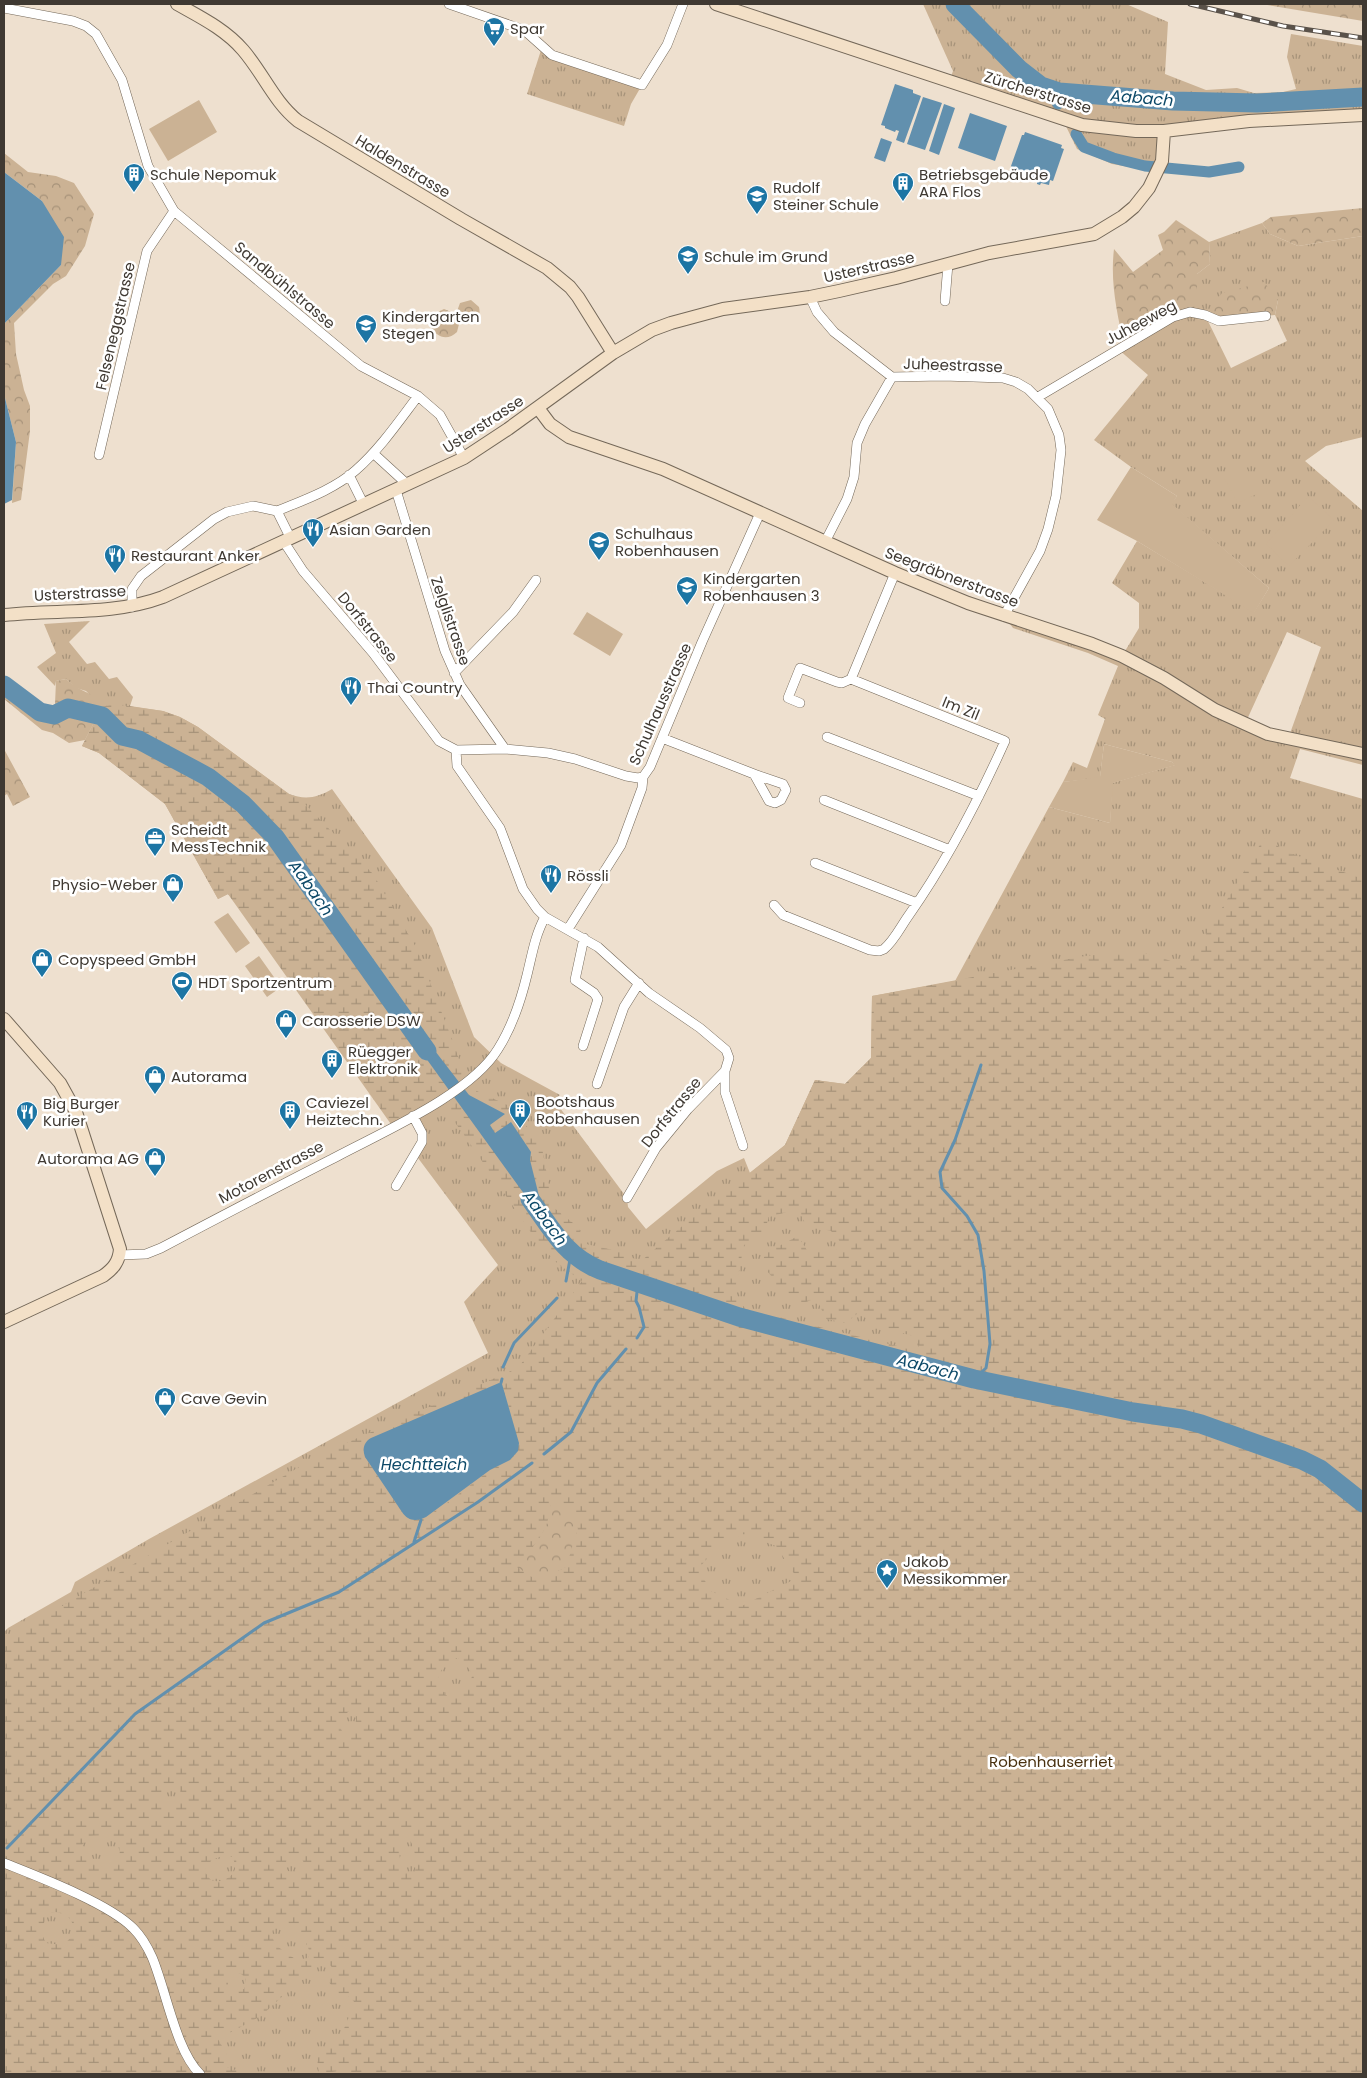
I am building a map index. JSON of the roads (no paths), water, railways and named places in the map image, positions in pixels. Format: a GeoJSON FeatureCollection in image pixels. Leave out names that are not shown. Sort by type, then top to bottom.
{"type":"FeatureCollection","features":[{"type":"Feature","properties":{"kind":"main road","name":"Haldenstrasse"},"geometry":{"type":"LineString","coordinates":[[176,4],[221,30],[235,42],[252,62],[281,105],[298,121],[461,219],[547,268],[570,287],[578,297],[613,354]]}},
{"type":"Feature","properties":{"kind":"main road","name":"Zürcherstrasse"},"geometry":{"type":"LineString","coordinates":[[716,4],[1082,125],[1136,131],[1164,130],[1363,114]]}},
{"type":"Feature","properties":{"kind":"main road","name":"Usterstrasse"},"geometry":{"type":"LineString","coordinates":[[4,615],[49,611],[103,611],[132,607],[163,597],[464,458],[613,354],[652,330],[680,320],[723,309],[810,297],[896,278],[989,253],[1094,234],[1111,225],[1134,207],[1149,188],[1160,167],[1164,130]]}},
{"type":"Feature","properties":{"kind":"main road","name":"Seegräbnerstrasse"},"geometry":{"type":"LineString","coordinates":[[538,408],[550,424],[570,437],[663,469],[895,573],[1004,616],[1092,644],[1122,656],[1164,678],[1215,710],[1268,734],[1363,754]]}},
{"type":"Feature","properties":{"kind":"main road"},"geometry":{"type":"LineString","coordinates":[[4,1019],[60,1083],[76,1112],[119,1244],[120,1254],[114,1266],[103,1276],[4,1322]]}},
{"type":"Feature","properties":{"kind":"street"},"geometry":{"type":"LineString","coordinates":[[449,4],[524,30],[552,55],[642,85],[667,45],[683,4]]}},
{"type":"Feature","properties":{"kind":"street"},"geometry":{"type":"LineString","coordinates":[[4,8],[73,21],[86,26],[96,34],[122,80],[148,166],[174,211]]}},
{"type":"Feature","properties":{"kind":"street","name":"Sandbühlstrasse"},"geometry":{"type":"LineString","coordinates":[[174,211],[361,366],[418,396],[440,415],[464,458]]}},
{"type":"Feature","properties":{"kind":"street","name":"Felseneggstrasse"},"geometry":{"type":"LineString","coordinates":[[99,455],[147,251],[174,211]]}},
{"type":"Feature","properties":{"kind":"street"},"geometry":{"type":"LineString","coordinates":[[946,301],[948,264]]}},
{"type":"Feature","properties":{"kind":"street","name":"Juheestrasse"},"geometry":{"type":"LineString","coordinates":[[810,297],[817,312],[834,332],[892,377],[1003,378],[1016,382],[1038,397],[1054,420],[1061,450],[1056,496],[1048,529],[1040,552],[1004,616]]}},
{"type":"Feature","properties":{"kind":"street","name":"Juheeweg"},"geometry":{"type":"LineString","coordinates":[[1038,397],[1173,317],[1190,312],[1205,315],[1219,321],[1266,316]]}},
{"type":"Feature","properties":{"kind":"street"},"geometry":{"type":"LineString","coordinates":[[825,542],[847,499],[854,477],[857,444],[865,424],[892,377]]}},
{"type":"Feature","properties":{"kind":"street"},"geometry":{"type":"LineString","coordinates":[[132,607],[132,589],[141,576],[214,519],[227,512],[253,506],[277,511],[330,487],[349,475],[373,453],[418,396]]}},
{"type":"Feature","properties":{"kind":"street"},"geometry":{"type":"LineString","coordinates":[[373,453],[402,488]]}},
{"type":"Feature","properties":{"kind":"street"},"geometry":{"type":"LineString","coordinates":[[349,475],[364,505]]}},
{"type":"Feature","properties":{"kind":"street","name":"Zelglistrasse"},"geometry":{"type":"LineString","coordinates":[[402,488],[442,642],[454,673],[505,749]]}},
{"type":"Feature","properties":{"kind":"street","name":"Dorfstrasse"},"geometry":{"type":"LineString","coordinates":[[277,511],[287,540],[303,571],[373,653],[432,734],[439,741],[456,750],[457,766],[496,822],[504,837],[524,889],[537,909],[545,917],[584,938],[608,954],[650,993],[722,1045],[729,1058],[725,1071],[725,1092],[743,1146]]}},
{"type":"Feature","properties":{"kind":"street","name":"Schulhausstrasse"},"geometry":{"type":"LineString","coordinates":[[568,929],[621,845],[642,788],[643,776],[650,767],[702,642],[760,513]]}},
{"type":"Feature","properties":{"kind":"street"},"geometry":{"type":"LineString","coordinates":[[851,679],[895,573]]}},
{"type":"Feature","properties":{"kind":"street"},"geometry":{"type":"LineString","coordinates":[[454,673],[513,612],[536,580]]}},
{"type":"Feature","properties":{"kind":"street","name":"Im Zil"},"geometry":{"type":"LineString","coordinates":[[774,905],[783,915],[875,951],[887,946],[950,850],[979,796],[1005,741],[851,679],[842,683],[837,682],[800,668],[788,698],[800,703]]}},
{"type":"Feature","properties":{"kind":"street"},"geometry":{"type":"LineString","coordinates":[[662,738],[754,774]]}},
{"type":"Feature","properties":{"kind":"street"},"geometry":{"type":"LineString","coordinates":[[827,738],[979,796]]}},
{"type":"Feature","properties":{"kind":"street"},"geometry":{"type":"LineString","coordinates":[[456,750],[505,749],[548,753],[575,759],[634,778],[643,776]]}},
{"type":"Feature","properties":{"kind":"street"},"geometry":{"type":"LineString","coordinates":[[824,800],[950,850]]}},
{"type":"Feature","properties":{"kind":"street"},"geometry":{"type":"LineString","coordinates":[[815,863],[917,903]]}},
{"type":"Feature","properties":{"kind":"street","name":"Motorenstrasse"},"geometry":{"type":"LineString","coordinates":[[120,1254],[153,1252],[413,1116],[465,1083],[489,1062],[506,1036],[522,994],[539,930],[545,917]]}},
{"type":"Feature","properties":{"kind":"street"},"geometry":{"type":"LineString","coordinates":[[583,1046],[598,999],[594,993],[575,980],[584,938]]}},
{"type":"Feature","properties":{"kind":"street"},"geometry":{"type":"LineString","coordinates":[[597,1084],[624,1007],[639,983]]}},
{"type":"Feature","properties":{"kind":"street","name":"Dorfstrasse"},"geometry":{"type":"LineString","coordinates":[[627,1198],[656,1148],[688,1109],[725,1071]]}},
{"type":"Feature","properties":{"kind":"street"},"geometry":{"type":"LineString","coordinates":[[396,1186],[422,1142],[422,1133],[413,1116]]}},
{"type":"Feature","properties":{"kind":"street"},"geometry":{"type":"LineString","coordinates":[[4,1863],[94,1902],[134,1928],[146,1944],[152,1957],[181,2044],[191,2066],[200,2074]]}},
{"type":"Feature","properties":{"kind":"water"},"geometry":{"type":"Polygon","coordinates":[[[895,84],[913,90],[913,93],[921,96],[904,143],[896,140],[899,131],[896,130],[895,132],[881,125],[895,84]]]}},
{"type":"Feature","properties":{"kind":"water"},"geometry":{"type":"Polygon","coordinates":[[[923,97],[942,103],[925,150],[907,144],[923,97]]]}},
{"type":"Feature","properties":{"kind":"water"},"geometry":{"type":"Polygon","coordinates":[[[944,104],[955,108],[939,155],[929,151],[944,104]]]}},
{"type":"Feature","properties":{"kind":"water"},"geometry":{"type":"Polygon","coordinates":[[[970,113],[1007,126],[995,161],[958,148],[970,113]]]}},
{"type":"Feature","properties":{"kind":"water"},"geometry":{"type":"Polygon","coordinates":[[[1025,132],[1062,145],[1061,148],[1064,149],[1053,181],[1050,180],[1049,185],[1037,184],[1037,181],[1022,176],[1021,179],[1018,178],[1019,175],[1011,172],[1013,168],[1011,166],[1022,135],[1025,132]]]}},
{"type":"Feature","properties":{"kind":"water"},"geometry":{"type":"Polygon","coordinates":[[[881,138],[892,142],[885,162],[874,158],[881,138]]]}},
{"type":"Feature","properties":{"kind":"water"},"geometry":{"type":"Polygon","coordinates":[[[4,172],[42,201],[64,237],[61,265],[4,324],[4,172]]]}},
{"type":"Feature","properties":{"kind":"water"},"geometry":{"type":"Polygon","coordinates":[[[4,394],[16,442],[12,500],[4,504],[4,394]]]}},
{"type":"Feature","properties":{"kind":"water"},"geometry":{"type":"Polygon","coordinates":[[[412,1030],[422,1034],[469,1095],[505,1114],[490,1125],[495,1133],[511,1122],[531,1152],[530,1160],[545,1220],[415,1043],[412,1030]]]}},
{"type":"Feature","properties":{"kind":"water","name":"Hechtteich"},"geometry":{"type":"Polygon","coordinates":[[[499,1383],[502,1384],[519,1443],[518,1451],[510,1460],[490,1470],[426,1517],[416,1520],[407,1517],[365,1457],[365,1444],[371,1438],[499,1383]]]}},
{"type":"Feature","properties":{"kind":"waterway","name":"Aabach"},"geometry":{"type":"LineString","coordinates":[[955,4],[1019,69],[1041,86],[1059,92],[1173,101],[1257,103],[1363,97]]}},
{"type":"Feature","properties":{"kind":"waterway"},"geometry":{"type":"LineString","coordinates":[[1051,90],[1058,104]]}},
{"type":"Feature","properties":{"kind":"waterway"},"geometry":{"type":"LineString","coordinates":[[1076,134],[1084,147],[1113,158],[1145,166],[1209,172],[1239,167]]}},
{"type":"Feature","properties":{"kind":"waterway","name":"Aabach"},"geometry":{"type":"LineString","coordinates":[[4,685],[40,712],[54,715],[68,708],[102,716],[122,736],[139,740],[208,777],[243,804],[275,837],[427,1051]]}},
{"type":"Feature","properties":{"kind":"waterway"},"geometry":{"type":"LineString","coordinates":[[974,1379],[986,1368],[990,1344],[984,1271],[978,1235],[967,1216],[942,1188],[940,1172],[955,1140],[981,1065]]}},
{"type":"Feature","properties":{"kind":"waterway","name":"Aabach"},"geometry":{"type":"LineString","coordinates":[[530,1199],[552,1231],[568,1249],[577,1257],[600,1270],[739,1317],[974,1379],[1201,1424],[1302,1460],[1320,1469],[1363,1503]]}},
{"type":"Feature","properties":{"kind":"waterway"},"geometry":{"type":"LineString","coordinates":[[566,1281],[571,1254]]}},
{"type":"Feature","properties":{"kind":"waterway"},"geometry":{"type":"LineString","coordinates":[[637,1338],[644,1327],[636,1301],[638,1283]]}},
{"type":"Feature","properties":{"kind":"waterway"},"geometry":{"type":"LineString","coordinates":[[503,1367],[514,1343],[557,1298]]}},
{"type":"Feature","properties":{"kind":"waterway"},"geometry":{"type":"LineString","coordinates":[[544,1454],[571,1432],[597,1383],[626,1349]]}},
{"type":"Feature","properties":{"kind":"waterway"},"geometry":{"type":"LineString","coordinates":[[501,1383],[502,1379]]}},
{"type":"Feature","properties":{"kind":"waterway"},"geometry":{"type":"LineString","coordinates":[[7,1848],[135,1714],[264,1623],[339,1592],[478,1502],[532,1463]]}},
{"type":"Feature","properties":{"kind":"waterway"},"geometry":{"type":"LineString","coordinates":[[414,1542],[421,1520]]}},
{"type":"Feature","properties":{"kind":"railway"},"geometry":{"type":"LineString","coordinates":[[1190,4],[1283,26],[1363,38]]}},
{"type":"Feature","properties":{"kind":"place","name":"Spar"},"geometry":{"type":"Point","coordinates":[494,47]}},
{"type":"Feature","properties":{"kind":"place","name":"Schule Nepomuk"},"geometry":{"type":"Point","coordinates":[134,193]}},
{"type":"Feature","properties":{"kind":"place","name":"Betriebsgebäude ARA Flos"},"geometry":{"type":"Point","coordinates":[903,202]}},
{"type":"Feature","properties":{"kind":"place","name":"Rudolf Steiner Schule"},"geometry":{"type":"Point","coordinates":[757,215]}},
{"type":"Feature","properties":{"kind":"place","name":"Schule im Grund"},"geometry":{"type":"Point","coordinates":[688,275]}},
{"type":"Feature","properties":{"kind":"place","name":"Kindergarten Stegen"},"geometry":{"type":"Point","coordinates":[366,344]}},
{"type":"Feature","properties":{"kind":"place","name":"Asian Garden"},"geometry":{"type":"Point","coordinates":[313,548]}},
{"type":"Feature","properties":{"kind":"place","name":"Schulhaus Robenhausen"},"geometry":{"type":"Point","coordinates":[599,561]}},
{"type":"Feature","properties":{"kind":"place","name":"Restaurant Anker"},"geometry":{"type":"Point","coordinates":[115,574]}},
{"type":"Feature","properties":{"kind":"place","name":"Kindergarten Robenhausen 3"},"geometry":{"type":"Point","coordinates":[687,606]}},
{"type":"Feature","properties":{"kind":"place","name":"Thai Country"},"geometry":{"type":"Point","coordinates":[351,706]}},
{"type":"Feature","properties":{"kind":"place","name":"Scheidt MessTechnik"},"geometry":{"type":"Point","coordinates":[155,857]}},
{"type":"Feature","properties":{"kind":"place","name":"Rössli"},"geometry":{"type":"Point","coordinates":[551,894]}},
{"type":"Feature","properties":{"kind":"place","name":"Physio-Weber"},"geometry":{"type":"Point","coordinates":[173,903]}},
{"type":"Feature","properties":{"kind":"place","name":"Copyspeed GmbH"},"geometry":{"type":"Point","coordinates":[42,978]}},
{"type":"Feature","properties":{"kind":"place","name":"HDT Sportzentrum"},"geometry":{"type":"Point","coordinates":[182,1001]}},
{"type":"Feature","properties":{"kind":"place","name":"Carosserie DSW"},"geometry":{"type":"Point","coordinates":[286,1039]}},
{"type":"Feature","properties":{"kind":"place","name":"Rüegger Elektronik"},"geometry":{"type":"Point","coordinates":[332,1079]}},
{"type":"Feature","properties":{"kind":"place","name":"Autorama"},"geometry":{"type":"Point","coordinates":[155,1095]}},
{"type":"Feature","properties":{"kind":"place","name":"Bootshaus Robenhausen"},"geometry":{"type":"Point","coordinates":[520,1129]}},
{"type":"Feature","properties":{"kind":"place","name":"Caviezel Heiztechn."},"geometry":{"type":"Point","coordinates":[290,1130]}},
{"type":"Feature","properties":{"kind":"place","name":"Big Burger Kurier"},"geometry":{"type":"Point","coordinates":[27,1131]}},
{"type":"Feature","properties":{"kind":"place","name":"Autorama AG"},"geometry":{"type":"Point","coordinates":[155,1177]}},
{"type":"Feature","properties":{"kind":"place","name":"Cave Gevin"},"geometry":{"type":"Point","coordinates":[165,1417]}},
{"type":"Feature","properties":{"kind":"place","name":"Jakob Messikommer"},"geometry":{"type":"Point","coordinates":[887,1589]}},
{"type":"Feature","properties":{"kind":"park label","name":"Robenhauserriet"},"geometry":{"type":"Point","coordinates":[1051,1761]}}]}
